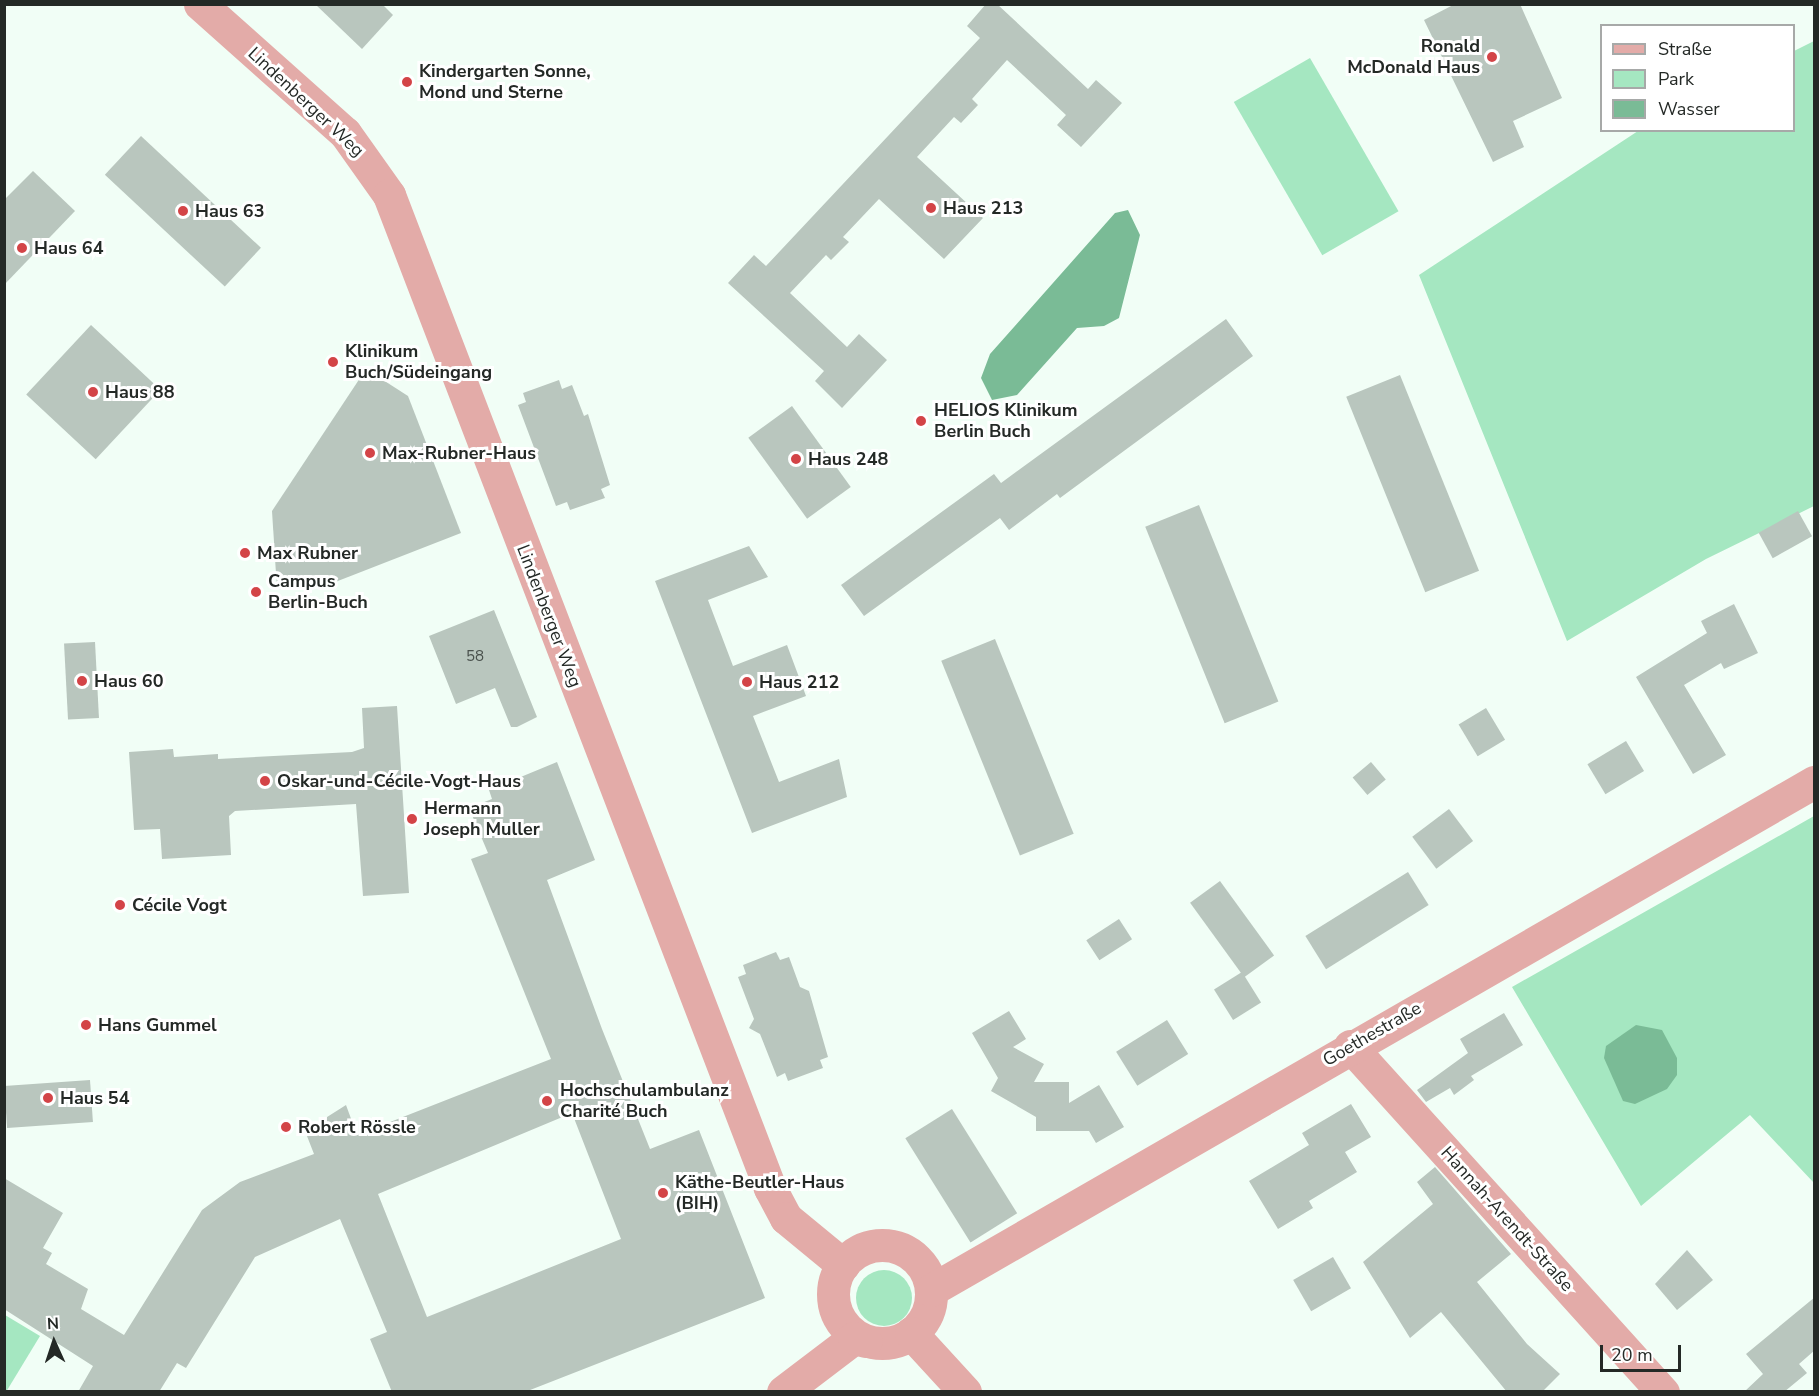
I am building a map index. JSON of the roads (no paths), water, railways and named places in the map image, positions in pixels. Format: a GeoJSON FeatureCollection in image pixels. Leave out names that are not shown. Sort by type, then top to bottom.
{"type":"FeatureCollection","features":[{"type":"Feature","properties":{"kind":"street","name":"Lindenberger Weg"},"geometry":{"type":"LineString","coordinates":[[200,4],[345,133],[389,195],[770,1188],[786,1218],[843,1265]]}},
{"type":"Feature","properties":{"kind":"street","name":"Goethestraße"},"geometry":{"type":"LineString","coordinates":[[931,1290],[1350,1046],[1815,782]]}},
{"type":"Feature","properties":{"kind":"street","name":"Hannah-Arendt-Straße"},"geometry":{"type":"LineString","coordinates":[[1350,1046],[1663,1392]]}},
{"type":"Feature","properties":{"kind":"street"},"geometry":{"type":"LineString","coordinates":[[783,1392],[854,1338],[866,1341],[885,1344],[911,1333],[927,1311],[931,1290],[920,1262],[902,1248],[862,1248],[843,1265],[835,1307],[844,1326],[866,1341]]}},
{"type":"Feature","properties":{"kind":"street"},"geometry":{"type":"LineString","coordinates":[[911,1333],[965,1392]]}},
{"type":"Feature","properties":{"kind":"water"},"geometry":{"type":"Polygon","coordinates":[[[1128,210],[1140,235],[1119,318],[1104,326],[1077,328],[1017,395],[992,400],[981,378],[990,354],[1115,213],[1128,210]]]}},
{"type":"Feature","properties":{"kind":"water"},"geometry":{"type":"Polygon","coordinates":[[[1636,1025],[1662,1030],[1677,1058],[1677,1075],[1667,1089],[1635,1104],[1623,1101],[1604,1058],[1606,1046],[1636,1025]]]}},
{"type":"Feature","properties":{"kind":"place","name":"Ronald McDonald Haus"},"geometry":{"type":"Point","coordinates":[1492,57]}},
{"type":"Feature","properties":{"kind":"place","name":"Kindergarten Sonne, Mond und Sterne"},"geometry":{"type":"Point","coordinates":[407,82]}},
{"type":"Feature","properties":{"kind":"place","name":"Haus 213"},"geometry":{"type":"Point","coordinates":[931,208]}},
{"type":"Feature","properties":{"kind":"place","name":"Haus 63"},"geometry":{"type":"Point","coordinates":[183,211]}},
{"type":"Feature","properties":{"kind":"place","name":"Haus 64"},"geometry":{"type":"Point","coordinates":[22,248]}},
{"type":"Feature","properties":{"kind":"place","name":"Klinikum Buch/Südeingang"},"geometry":{"type":"Point","coordinates":[333,362]}},
{"type":"Feature","properties":{"kind":"place","name":"Haus 88"},"geometry":{"type":"Point","coordinates":[93,392]}},
{"type":"Feature","properties":{"kind":"place","name":"HELIOS Klinikum Berlin Buch"},"geometry":{"type":"Point","coordinates":[921,421]}},
{"type":"Feature","properties":{"kind":"place","name":"Max-Rubner-Haus"},"geometry":{"type":"Point","coordinates":[370,453]}},
{"type":"Feature","properties":{"kind":"place","name":"Haus 248"},"geometry":{"type":"Point","coordinates":[796,459]}},
{"type":"Feature","properties":{"kind":"place","name":"Max Rubner"},"geometry":{"type":"Point","coordinates":[245,553]}},
{"type":"Feature","properties":{"kind":"place","name":"Campus Berlin-Buch"},"geometry":{"type":"Point","coordinates":[256,592]}},
{"type":"Feature","properties":{"kind":"place","name":"Haus 60"},"geometry":{"type":"Point","coordinates":[82,681]}},
{"type":"Feature","properties":{"kind":"place","name":"Haus 212"},"geometry":{"type":"Point","coordinates":[747,682]}},
{"type":"Feature","properties":{"kind":"place","name":"Oskar-und-Cécile-Vogt-Haus"},"geometry":{"type":"Point","coordinates":[265,781]}},
{"type":"Feature","properties":{"kind":"place","name":"Hermann Joseph Muller"},"geometry":{"type":"Point","coordinates":[412,819]}},
{"type":"Feature","properties":{"kind":"place","name":"Cécile Vogt"},"geometry":{"type":"Point","coordinates":[120,905]}},
{"type":"Feature","properties":{"kind":"place","name":"Hans Gummel"},"geometry":{"type":"Point","coordinates":[86,1025]}},
{"type":"Feature","properties":{"kind":"place","name":"Haus 54"},"geometry":{"type":"Point","coordinates":[48,1098]}},
{"type":"Feature","properties":{"kind":"place","name":"Hochschulambulanz Charité Buch"},"geometry":{"type":"Point","coordinates":[547,1101]}},
{"type":"Feature","properties":{"kind":"place","name":"Robert Rössle"},"geometry":{"type":"Point","coordinates":[286,1127]}},
{"type":"Feature","properties":{"kind":"place","name":"Käthe-Beutler-Haus (BIH)"},"geometry":{"type":"Point","coordinates":[663,1193]}}]}
